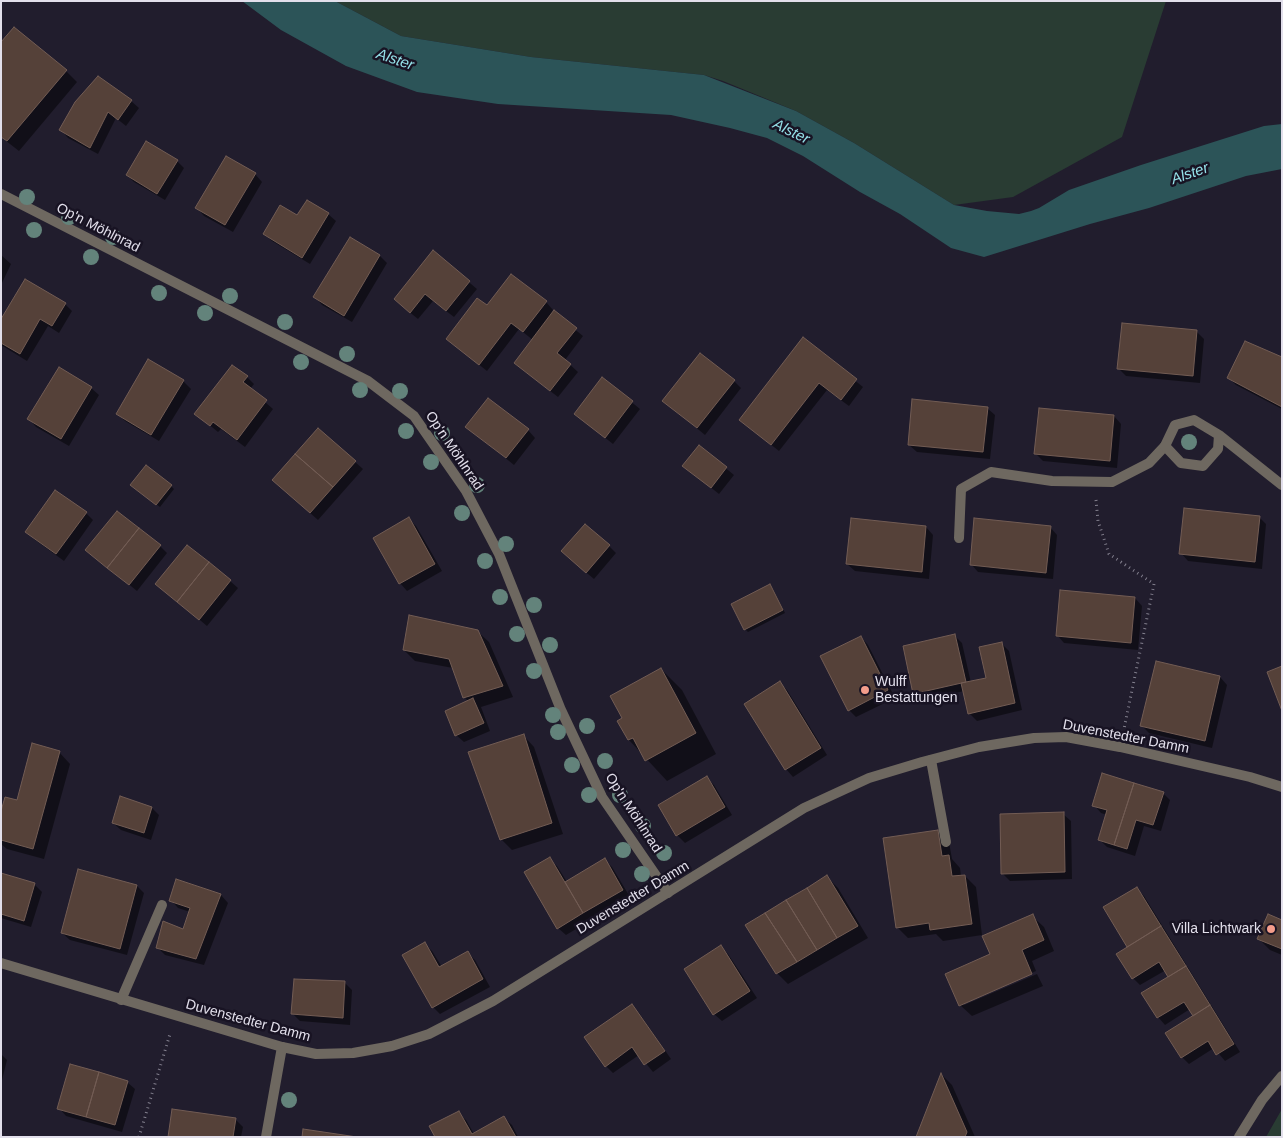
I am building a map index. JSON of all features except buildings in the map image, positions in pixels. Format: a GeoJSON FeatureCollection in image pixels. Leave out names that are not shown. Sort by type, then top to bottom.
{"type":"FeatureCollection","features":[{"type":"Feature","properties":{"kind":"street","name":"Op'n Möhlnrad"},"geometry":{"type":"LineString","coordinates":[[1,194],[368,381],[414,416],[466,491],[499,554],[561,710],[602,797],[668,893]]}},
{"type":"Feature","properties":{"kind":"street"},"geometry":{"type":"LineString","coordinates":[[960,538],[960,490],[992,472],[1052,481],[1112,482],[1149,462],[1165,446],[1174,425],[1194,420],[1219,435],[1282,486]]}},
{"type":"Feature","properties":{"kind":"street"},"geometry":{"type":"LineString","coordinates":[[1165,446],[1181,463],[1203,466],[1218,449],[1219,435]]}},
{"type":"Feature","properties":{"kind":"street","name":"Duvenstedter Damm"},"geometry":{"type":"LineString","coordinates":[[1,963],[282,1047],[316,1054],[353,1053],[392,1046],[429,1034],[493,1001],[804,808],[869,778],[931,760],[979,748],[1034,738],[1066,737],[1120,747],[1250,777],[1282,787]]}},
{"type":"Feature","properties":{"kind":"street"},"geometry":{"type":"LineString","coordinates":[[931,760],[946,842]]}},
{"type":"Feature","properties":{"kind":"street"},"geometry":{"type":"LineString","coordinates":[[121,1000],[162,905]]}},
{"type":"Feature","properties":{"kind":"street"},"geometry":{"type":"LineString","coordinates":[[266,1137],[282,1047]]}},
{"type":"Feature","properties":{"kind":"street"},"geometry":{"type":"LineString","coordinates":[[1239,1137],[1262,1100],[1282,1076]]}},
{"type":"Feature","properties":{"kind":"path"},"geometry":{"type":"LineString","coordinates":[[1093,482],[1098,521],[1109,554],[1154,584],[1120,747]]}},
{"type":"Feature","properties":{"kind":"path"},"geometry":{"type":"LineString","coordinates":[[139,1137],[175,1016]]}},
{"type":"Feature","properties":{"kind":"shaded area"},"geometry":{"type":"Polygon","coordinates":[[[335,1],[1166,1],[1122,137],[1013,197],[954,205],[854,143],[796,111],[723,81],[704,75],[531,57],[401,36],[335,1]]]}},
{"type":"Feature","properties":{"kind":"shaded area"},"geometry":{"type":"Polygon","coordinates":[[[1282,1109],[1282,1137],[1266,1137],[1282,1109]]]}},
{"type":"Feature","properties":{"kind":"water","name":"Alster"},"geometry":{"type":"Polygon","coordinates":[[[242,1],[335,1],[401,36],[531,57],[704,75],[796,111],[854,143],[954,205],[987,211],[1019,214],[1031,211],[1069,190],[1264,126],[1282,124],[1282,169],[1246,176],[1149,208],[984,257],[951,248],[900,214],[860,192],[803,156],[767,138],[671,115],[498,104],[417,92],[346,66],[281,30],[242,1]]]}},
{"type":"Feature","properties":{"kind":"place","name":"Wulff Bestattungen"},"geometry":{"type":"Point","coordinates":[865,690]}},
{"type":"Feature","properties":{"kind":"place","name":"Villa Lichtwark"},"geometry":{"type":"Point","coordinates":[1271,929]}}]}
